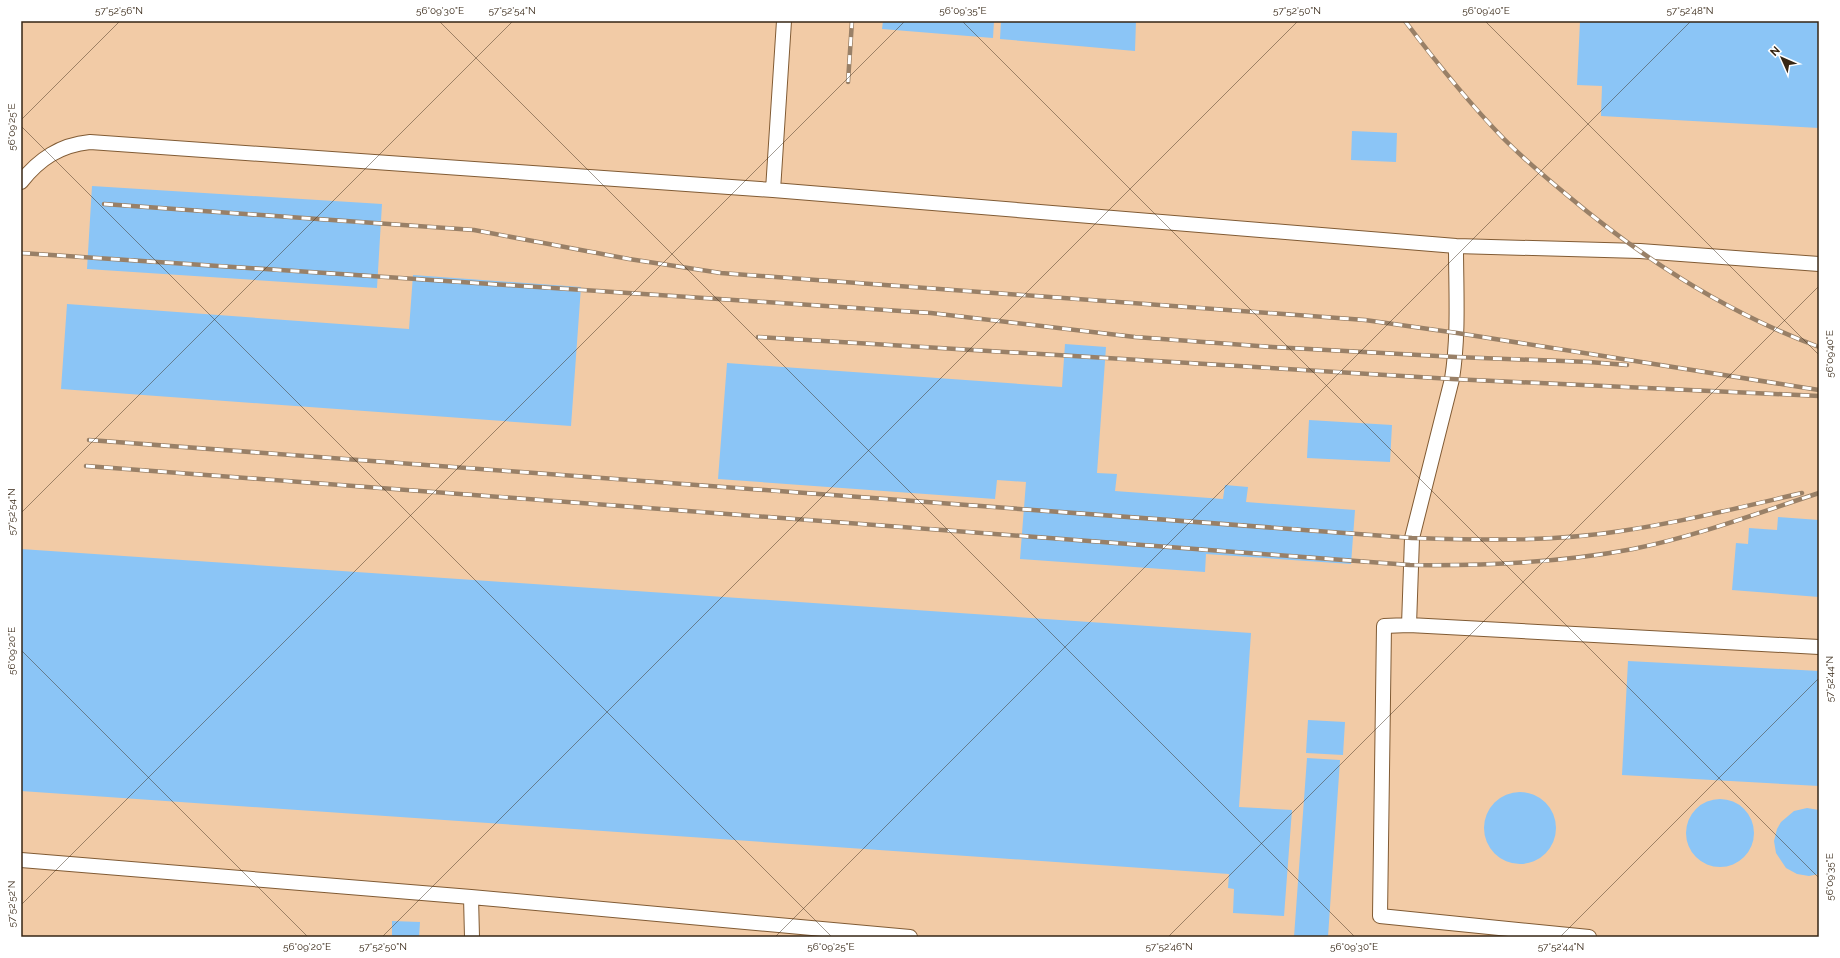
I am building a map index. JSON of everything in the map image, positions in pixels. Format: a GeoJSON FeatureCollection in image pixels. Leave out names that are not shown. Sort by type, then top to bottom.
{"type":"FeatureCollection","features":[{"type":"Feature","properties":{"kind":"lane"},"geometry":{"type":"LineString","coordinates":[[773,190],[784,21]]}},
{"type":"Feature","properties":{"kind":"lane"},"geometry":{"type":"LineString","coordinates":[[21,182],[42,160],[59,149],[90,142],[773,190],[1456,246],[1640,251],[1819,264]]}},
{"type":"Feature","properties":{"kind":"lane"},"geometry":{"type":"LineString","coordinates":[[1409,625],[1412,538],[1452,379],[1456,357],[1456,246]]}},
{"type":"Feature","properties":{"kind":"lane"},"geometry":{"type":"LineString","coordinates":[[1589,937],[1380,916],[1384,626],[1409,625],[1819,647]]}},
{"type":"Feature","properties":{"kind":"lane"},"geometry":{"type":"LineString","coordinates":[[21,860],[472,897],[910,937]]}},
{"type":"Feature","properties":{"kind":"lane"},"geometry":{"type":"LineString","coordinates":[[472,897],[472,937]]}},
{"type":"Feature","properties":{"kind":"shaded area"},"geometry":{"type":"Polygon","coordinates":[[[21,21],[1819,21],[1819,937],[21,937],[21,21]]]}},
{"type":"Feature","properties":{"kind":"building"},"geometry":{"type":"Polygon","coordinates":[[[883,21],[994,21],[993,38],[882,29],[883,21]]]}},
{"type":"Feature","properties":{"kind":"building"},"geometry":{"type":"Polygon","coordinates":[[[1001,21],[1136,21],[1135,51],[1000,39],[1001,21]]]}},
{"type":"Feature","properties":{"kind":"building"},"geometry":{"type":"Polygon","coordinates":[[[1580,21],[1819,21],[1819,128],[1601,116],[1602,86],[1577,85],[1580,21]]]}},
{"type":"Feature","properties":{"kind":"building"},"geometry":{"type":"Polygon","coordinates":[[[1352,131],[1397,133],[1396,162],[1351,160],[1352,131]]]}},
{"type":"Feature","properties":{"kind":"building"},"geometry":{"type":"Polygon","coordinates":[[[92,186],[382,204],[377,288],[87,269],[92,186]]]}},
{"type":"Feature","properties":{"kind":"building"},"geometry":{"type":"Polygon","coordinates":[[[413,275],[581,287],[571,426],[61,389],[67,304],[409,329],[413,275]]]}},
{"type":"Feature","properties":{"kind":"building"},"geometry":{"type":"Polygon","coordinates":[[[1065,344],[1106,347],[1097,473],[1117,474],[1115,491],[1223,499],[1225,485],[1248,487],[1246,502],[1355,510],[1351,564],[1206,554],[1205,572],[1020,559],[1026,482],[997,480],[995,499],[718,479],[727,363],[1062,387],[1065,344]]]}},
{"type":"Feature","properties":{"kind":"building"},"geometry":{"type":"Polygon","coordinates":[[[1309,420],[1392,425],[1390,462],[1307,458],[1309,420]]]}},
{"type":"Feature","properties":{"kind":"building"},"geometry":{"type":"Polygon","coordinates":[[[1778,517],[1819,520],[1819,597],[1732,590],[1736,543],[1748,544],[1749,528],[1777,530],[1778,517]]]}},
{"type":"Feature","properties":{"kind":"building"},"geometry":{"type":"Polygon","coordinates":[[[21,549],[1251,633],[1239,807],[1292,810],[1284,916],[1233,913],[1234,889],[1228,888],[1229,874],[21,791],[21,549]]]}},
{"type":"Feature","properties":{"kind":"building"},"geometry":{"type":"Polygon","coordinates":[[[1628,661],[1819,671],[1819,786],[1622,775],[1628,661]]]}},
{"type":"Feature","properties":{"kind":"building"},"geometry":{"type":"Polygon","coordinates":[[[1308,720],[1345,722],[1343,755],[1306,753],[1308,720]]]}},
{"type":"Feature","properties":{"kind":"building"},"geometry":{"type":"Polygon","coordinates":[[[1307,758],[1340,760],[1328,937],[1294,937],[1307,758]]]}},
{"type":"Feature","properties":{"kind":"building"},"geometry":{"type":"Polygon","coordinates":[[[1513,792],[1527,792],[1534,794],[1546,802],[1554,814],[1556,828],[1554,842],[1546,854],[1534,862],[1527,864],[1513,864],[1506,862],[1494,854],[1486,842],[1484,835],[1484,821],[1486,814],[1494,802],[1506,794],[1513,792]]]}},
{"type":"Feature","properties":{"kind":"building"},"geometry":{"type":"Polygon","coordinates":[[[1720,799],[1733,802],[1744,809],[1751,820],[1754,833],[1751,846],[1744,857],[1733,864],[1720,867],[1707,864],[1696,857],[1689,846],[1686,833],[1689,820],[1696,809],[1707,802],[1720,799]]]}},
{"type":"Feature","properties":{"kind":"building"},"geometry":{"type":"Polygon","coordinates":[[[1807,808],[1819,810],[1819,874],[1809,876],[1797,874],[1786,868],[1776,853],[1774,841],[1777,829],[1781,822],[1794,811],[1807,808]]]}},
{"type":"Feature","properties":{"kind":"building"},"geometry":{"type":"Polygon","coordinates":[[[392,921],[420,922],[419,937],[392,937],[392,921]]]}},
{"type":"Feature","properties":{"kind":"railway"},"geometry":{"type":"LineString","coordinates":[[848,82],[852,21]]}},
{"type":"Feature","properties":{"kind":"railway"},"geometry":{"type":"LineString","coordinates":[[1405,21],[1453,82],[1504,139],[1543,175],[1625,241],[1655,262],[1719,301],[1751,318],[1819,347]]}},
{"type":"Feature","properties":{"kind":"railway"},"geometry":{"type":"LineString","coordinates":[[104,204],[474,230],[629,259],[721,273],[1365,320],[1819,390]]}},
{"type":"Feature","properties":{"kind":"railway"},"geometry":{"type":"LineString","coordinates":[[21,253],[931,313],[1135,337],[1272,347],[1627,365]]}},
{"type":"Feature","properties":{"kind":"railway"},"geometry":{"type":"LineString","coordinates":[[758,337],[1452,379],[1819,396]]}},
{"type":"Feature","properties":{"kind":"railway"},"geometry":{"type":"LineString","coordinates":[[89,440],[1412,538],[1543,539],[1595,535],[1689,519],[1802,493]]}},
{"type":"Feature","properties":{"kind":"railway"},"geometry":{"type":"LineString","coordinates":[[86,466],[1410,565],[1522,563],[1605,554],[1680,538],[1819,493]]}}]}
